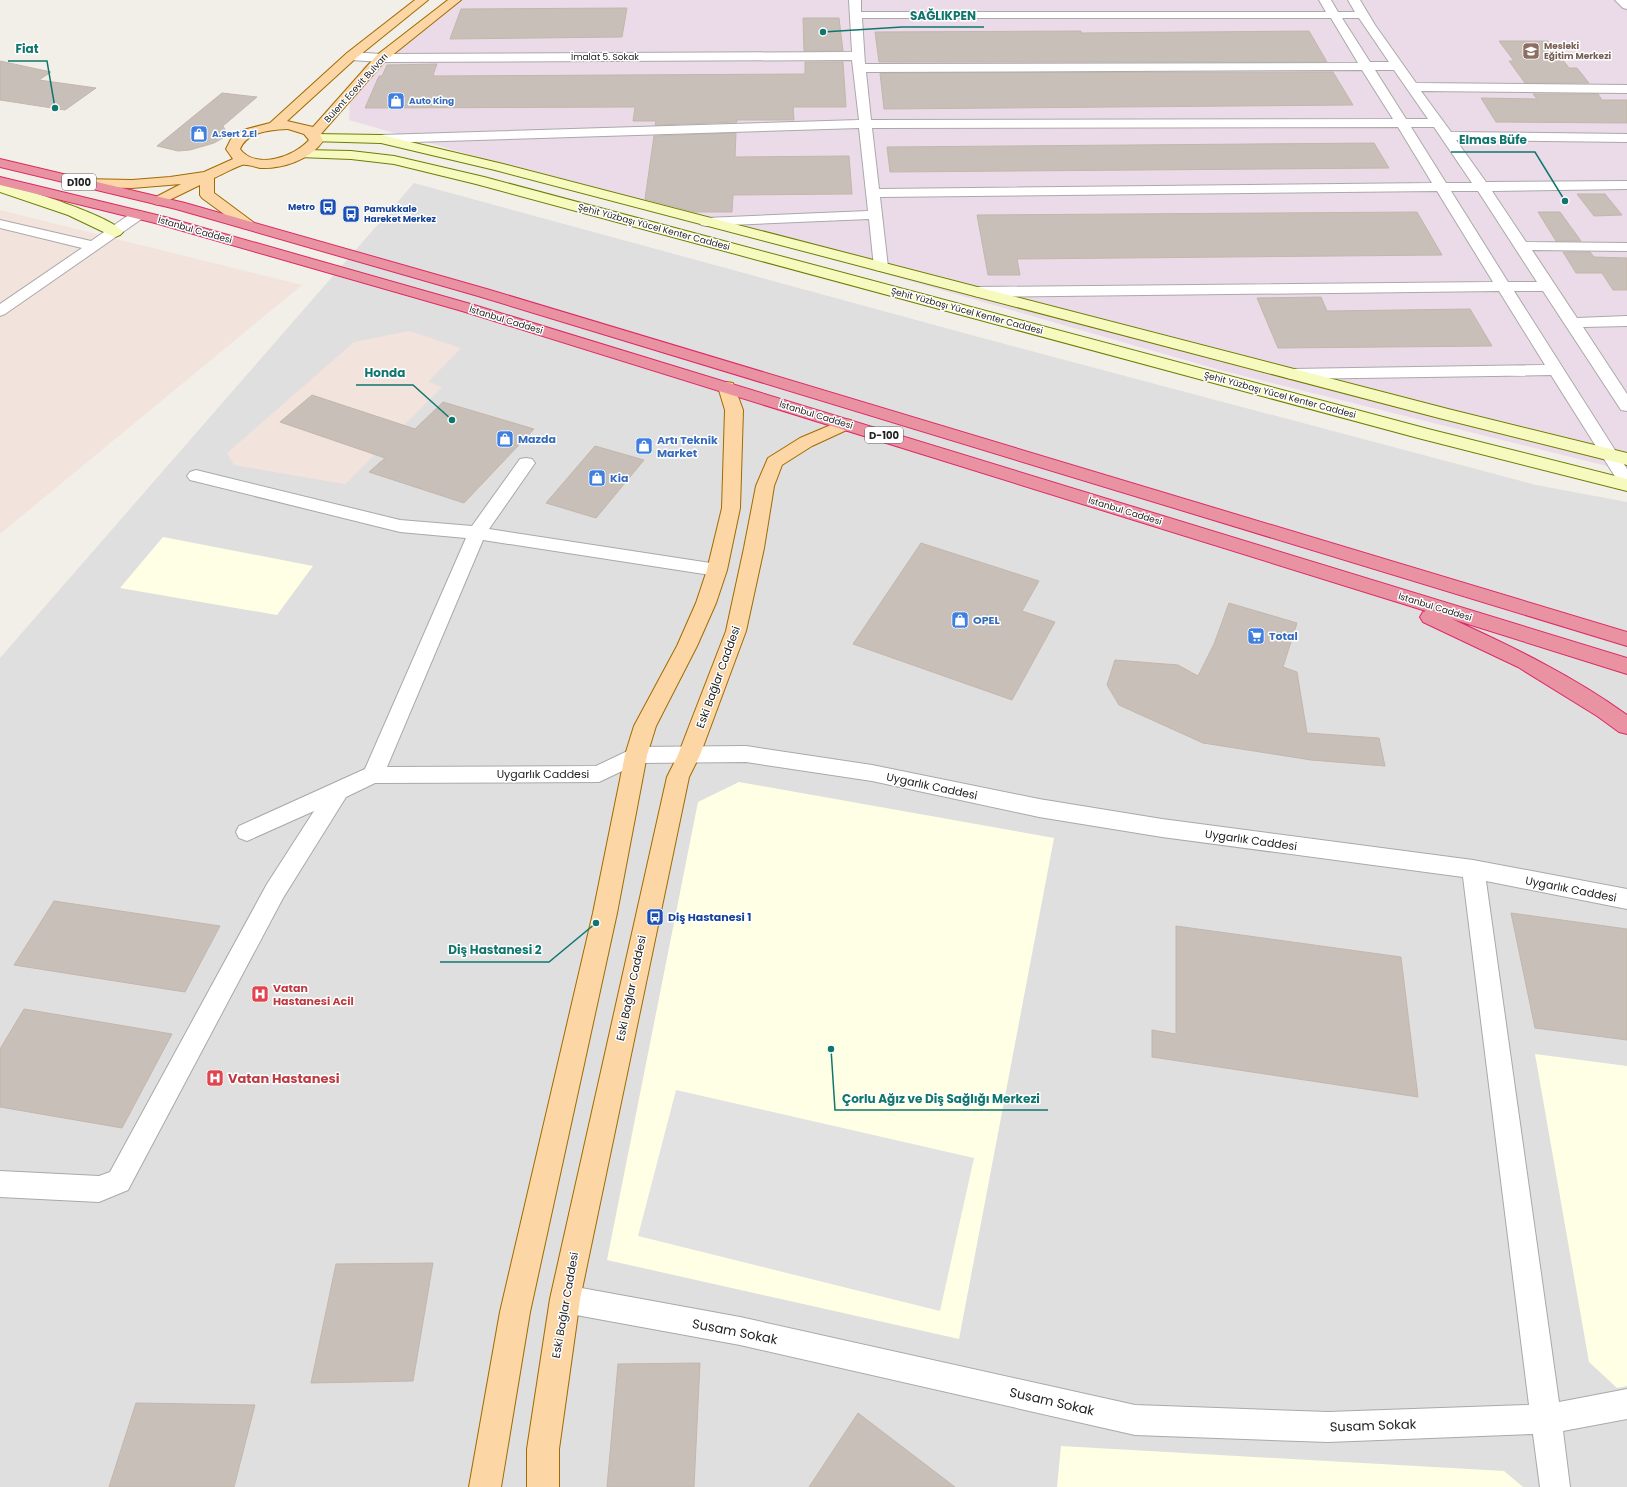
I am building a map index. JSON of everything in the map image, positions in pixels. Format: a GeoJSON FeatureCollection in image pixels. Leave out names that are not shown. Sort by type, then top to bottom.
{"type":"FeatureCollection","features":[{"type":"Feature","properties":{"kind":"highway","name":"İstanbul Caddesi"},"geometry":{"type":"LineString","coordinates":[[0,163],[159,201],[492,295],[1627,639]]}},
{"type":"Feature","properties":{"kind":"highway","name":"İstanbul Caddesi"},"geometry":{"type":"LineString","coordinates":[[0,181],[138,215],[468,308],[1627,666]]}},
{"type":"Feature","properties":{"kind":"highway"},"geometry":{"type":"LineString","coordinates":[[138,215],[159,201]]}},
{"type":"Feature","properties":{"kind":"highway"},"geometry":{"type":"LineString","coordinates":[[1168,524],[1421,613],[1525,662],[1605,710],[1627,726]]}},
{"type":"Feature","properties":{"kind":"highway"},"geometry":{"type":"LineString","coordinates":[[1464,590],[1627,630]]}},
{"type":"Feature","properties":{"kind":"main road"},"geometry":{"type":"LineString","coordinates":[[274,126],[351,56],[422,0]]}},
{"type":"Feature","properties":{"kind":"main road","name":"Bülent Ecevit Bulvarı"},"geometry":{"type":"LineString","coordinates":[[314,136],[381,58],[456,0]]}},
{"type":"Feature","properties":{"kind":"main road"},"geometry":{"type":"LineString","coordinates":[[274,126],[298,126],[309,130],[314,136],[316,141],[312,148],[304,154],[279,162],[252,162],[242,160],[235,155],[233,149],[235,143],[241,137],[250,132],[274,126]]}},
{"type":"Feature","properties":{"kind":"main road"},"geometry":{"type":"LineString","coordinates":[[159,201],[242,160]]}},
{"type":"Feature","properties":{"kind":"main road"},"geometry":{"type":"LineString","coordinates":[[83,183],[132,184],[207,176]]}},
{"type":"Feature","properties":{"kind":"main road"},"geometry":{"type":"LineString","coordinates":[[207,176],[207,195],[248,226]]}},
{"type":"Feature","properties":{"kind":"main road"},"geometry":{"type":"LineString","coordinates":[[485,1487],[515,1312],[605,913],[636,755],[645,726],[687,646],[706,603],[716,570],[731,508],[734,410],[727,387]]}},
{"type":"Feature","properties":{"kind":"main road","name":"Eski Bağlar Caddesi"},"geometry":{"type":"LineString","coordinates":[[542,1487],[543,1449],[565,1299],[678,777],[689,755],[736,631],[754,548],[765,486],[774,462],[806,442],[845,424]]}},
{"type":"Feature","properties":{"kind":"street"},"geometry":{"type":"LineString","coordinates":[[855,0],[859,62],[881,267]]}},
{"type":"Feature","properties":{"kind":"street"},"geometry":{"type":"LineString","coordinates":[[1324,0],[1366,66],[1399,122],[1627,483]]}},
{"type":"Feature","properties":{"kind":"street"},"geometry":{"type":"LineString","coordinates":[[1354,0],[1481,185],[1627,406]]}},
{"type":"Feature","properties":{"kind":"street"},"geometry":{"type":"LineString","coordinates":[[1622,0],[1627,6]]}},
{"type":"Feature","properties":{"kind":"street"},"geometry":{"type":"LineString","coordinates":[[855,15],[1363,15]]}},
{"type":"Feature","properties":{"kind":"street","name":"İmalat 5. Sokak"},"geometry":{"type":"LineString","coordinates":[[351,56],[381,58],[1398,66]]}},
{"type":"Feature","properties":{"kind":"street"},"geometry":{"type":"LineString","coordinates":[[1413,87],[1627,89]]}},
{"type":"Feature","properties":{"kind":"street"},"geometry":{"type":"LineString","coordinates":[[381,139],[866,124],[1437,123]]}},
{"type":"Feature","properties":{"kind":"street","name":"Bülent Ecevit Bulvarı"},"geometry":{"type":"LineString","coordinates":[[314,136],[381,139]]}},
{"type":"Feature","properties":{"kind":"street"},"geometry":{"type":"LineString","coordinates":[[1446,136],[1627,138]]}},
{"type":"Feature","properties":{"kind":"street","name":"Şehit Yüzbaşı Yücel Kenter Caddesi"},"geometry":{"type":"LineString","coordinates":[[381,139],[498,167],[1291,374],[1627,459]]}},
{"type":"Feature","properties":{"kind":"street","name":"Şehit Yüzbaşı Yücel Kenter Caddesi"},"geometry":{"type":"LineString","coordinates":[[304,154],[351,155],[394,160],[479,180],[1417,432],[1627,483]]}},
{"type":"Feature","properties":{"kind":"street"},"geometry":{"type":"LineString","coordinates":[[873,192],[1481,185],[1627,185]]}},
{"type":"Feature","properties":{"kind":"street"},"geometry":{"type":"LineString","coordinates":[[0,187],[66,208],[92,219],[114,232]]}},
{"type":"Feature","properties":{"kind":"street"},"geometry":{"type":"LineString","coordinates":[[0,311],[138,215]]}},
{"type":"Feature","properties":{"kind":"street"},"geometry":{"type":"LineString","coordinates":[[706,222],[875,215]]}},
{"type":"Feature","properties":{"kind":"street"},"geometry":{"type":"LineString","coordinates":[[0,224],[93,246]]}},
{"type":"Feature","properties":{"kind":"street"},"geometry":{"type":"LineString","coordinates":[[1521,246],[1627,247]]}},
{"type":"Feature","properties":{"kind":"street"},"geometry":{"type":"LineString","coordinates":[[978,292],[1548,286]]}},
{"type":"Feature","properties":{"kind":"street"},"geometry":{"type":"LineString","coordinates":[[1572,323],[1627,321]]}},
{"type":"Feature","properties":{"kind":"street"},"geometry":{"type":"LineString","coordinates":[[1291,374],[1555,370]]}},
{"type":"Feature","properties":{"kind":"street"},"geometry":{"type":"LineString","coordinates":[[373,774],[477,533],[526,463]]}},
{"type":"Feature","properties":{"kind":"street"},"geometry":{"type":"LineString","coordinates":[[196,476],[400,526],[477,533],[716,570]]}},
{"type":"Feature","properties":{"kind":"street","name":"Uygarlık Caddesi"},"geometry":{"type":"LineString","coordinates":[[247,832],[373,774],[599,774],[636,755],[754,756],[872,773],[1039,808],[1155,827],[1473,869],[1627,899]]}},
{"type":"Feature","properties":{"kind":"street"},"geometry":{"type":"LineString","coordinates":[[0,1184],[99,1189],[119,1181],[275,891],[339,790]]}},
{"type":"Feature","properties":{"kind":"street"},"geometry":{"type":"LineString","coordinates":[[1473,869],[1555,1487]]}},
{"type":"Feature","properties":{"kind":"street","name":"Susam Sokak"},"geometry":{"type":"LineString","coordinates":[[565,1299],[740,1331],[1135,1420],[1328,1427],[1547,1418],[1627,1404]]}},
{"type":"Feature","properties":{"kind":"shaded area"},"geometry":{"type":"Polygon","coordinates":[[[448,0],[1627,0],[1627,471],[1220,370],[349,120],[350,101],[363,67],[448,0]]]}},
{"type":"Feature","properties":{"kind":"shaded area"},"geometry":{"type":"Polygon","coordinates":[[[414,183],[975,336],[1536,485],[1627,502],[1627,1487],[0,1487],[0,658],[414,183]]]}},
{"type":"Feature","properties":{"kind":"shaded area"},"geometry":{"type":"Polygon","coordinates":[[[0,210],[302,285],[0,534],[0,210]]]}},
{"type":"Feature","properties":{"kind":"shaded area"},"geometry":{"type":"Polygon","coordinates":[[[409,331],[461,348],[428,382],[442,387],[345,484],[234,465],[227,453],[354,342],[409,331]]]}},
{"type":"Feature","properties":{"kind":"shaded area"},"geometry":{"type":"Polygon","coordinates":[[[163,537],[313,566],[277,615],[120,588],[163,537]]]}},
{"type":"Feature","properties":{"kind":"shaded area"},"geometry":{"type":"Polygon","coordinates":[[[739,782],[1054,838],[959,1339],[607,1260],[698,802],[739,782]]]}},
{"type":"Feature","properties":{"kind":"shaded area"},"geometry":{"type":"Polygon","coordinates":[[[1535,1054],[1627,1066],[1627,1386],[1617,1388],[1589,1362],[1535,1054]]]}},
{"type":"Feature","properties":{"kind":"shaded area"},"geometry":{"type":"Polygon","coordinates":[[[676,1090],[974,1158],[940,1311],[638,1236],[676,1090]]]}},
{"type":"Feature","properties":{"kind":"shaded area"},"geometry":{"type":"Polygon","coordinates":[[[1061,1446],[1504,1471],[1523,1487],[1057,1487],[1061,1446]]]}},
{"type":"Feature","properties":{"kind":"building"},"geometry":{"type":"Polygon","coordinates":[[[627,8],[622,37],[450,39],[461,9],[627,8]]]}},
{"type":"Feature","properties":{"kind":"building"},"geometry":{"type":"Polygon","coordinates":[[[803,18],[839,18],[843,51],[804,51],[803,18]]]}},
{"type":"Feature","properties":{"kind":"building"},"geometry":{"type":"Polygon","coordinates":[[[1081,31],[1081,33],[1309,31],[1327,62],[879,62],[875,32],[1081,31]]]}},
{"type":"Feature","properties":{"kind":"building","name":"Mesleki Eğitim Merkezi"},"geometry":{"type":"Polygon","coordinates":[[[1499,41],[1548,41],[1569,68],[1577,68],[1589,83],[1525,83],[1509,61],[1514,61],[1499,41]]]}},
{"type":"Feature","properties":{"kind":"building"},"geometry":{"type":"Polygon","coordinates":[[[0,61],[51,72],[39,80],[96,88],[65,110],[0,100],[0,61]]]}},
{"type":"Feature","properties":{"kind":"building"},"geometry":{"type":"Polygon","coordinates":[[[805,62],[843,62],[846,107],[793,107],[794,120],[737,120],[737,122],[655,125],[656,121],[633,121],[635,107],[365,108],[379,76],[382,76],[387,65],[437,64],[433,75],[435,76],[805,74],[805,62]]]}},
{"type":"Feature","properties":{"kind":"building"},"geometry":{"type":"Polygon","coordinates":[[[1333,72],[1353,105],[884,109],[880,73],[1333,72]]]}},
{"type":"Feature","properties":{"kind":"building"},"geometry":{"type":"Polygon","coordinates":[[[222,93],[257,97],[223,126],[228,135],[214,143],[190,150],[178,151],[157,146],[222,93]]]}},
{"type":"Feature","properties":{"kind":"building"},"geometry":{"type":"Polygon","coordinates":[[[1533,94],[1598,94],[1602,100],[1627,100],[1627,123],[1496,122],[1481,98],[1537,99],[1533,94]]]}},
{"type":"Feature","properties":{"kind":"building"},"geometry":{"type":"Polygon","coordinates":[[[736,133],[735,157],[849,156],[852,194],[733,195],[732,212],[695,212],[645,199],[654,136],[736,133]]]}},
{"type":"Feature","properties":{"kind":"building"},"geometry":{"type":"Polygon","coordinates":[[[1374,143],[1389,168],[890,172],[887,147],[1374,143]]]}},
{"type":"Feature","properties":{"kind":"building"},"geometry":{"type":"Polygon","coordinates":[[[1577,194],[1605,194],[1622,215],[1594,216],[1577,194]]]}},
{"type":"Feature","properties":{"kind":"building"},"geometry":{"type":"Polygon","coordinates":[[[1417,212],[1442,255],[1017,259],[1020,275],[988,275],[977,215],[1417,212]]]}},
{"type":"Feature","properties":{"kind":"building"},"geometry":{"type":"Polygon","coordinates":[[[1538,212],[1560,212],[1581,241],[1556,241],[1538,212]]]}},
{"type":"Feature","properties":{"kind":"building"},"geometry":{"type":"Polygon","coordinates":[[[1563,252],[1590,252],[1594,257],[1627,258],[1627,290],[1613,290],[1602,273],[1576,273],[1563,252]]]}},
{"type":"Feature","properties":{"kind":"building"},"geometry":{"type":"Polygon","coordinates":[[[1321,297],[1327,311],[1470,309],[1492,346],[1278,348],[1257,298],[1321,297]]]}},
{"type":"Feature","properties":{"kind":"building"},"geometry":{"type":"Polygon","coordinates":[[[312,395],[415,429],[443,402],[534,429],[464,503],[369,472],[385,458],[280,422],[312,395]]]}},
{"type":"Feature","properties":{"kind":"building"},"geometry":{"type":"Polygon","coordinates":[[[595,446],[644,460],[596,518],[546,503],[595,446]]]}},
{"type":"Feature","properties":{"kind":"building"},"geometry":{"type":"Polygon","coordinates":[[[921,543],[1039,581],[1022,611],[1055,622],[1012,700],[853,644],[921,543]]]}},
{"type":"Feature","properties":{"kind":"building"},"geometry":{"type":"Polygon","coordinates":[[[1229,603],[1297,623],[1283,667],[1297,672],[1307,733],[1379,738],[1385,766],[1311,760],[1203,743],[1119,705],[1107,685],[1115,660],[1178,665],[1198,676],[1214,644],[1229,603]]]}},
{"type":"Feature","properties":{"kind":"building"},"geometry":{"type":"Polygon","coordinates":[[[54,901],[220,926],[185,992],[14,965],[54,901]]]}},
{"type":"Feature","properties":{"kind":"building"},"geometry":{"type":"Polygon","coordinates":[[[1511,913],[1627,929],[1627,1040],[1535,1028],[1511,913]]]}},
{"type":"Feature","properties":{"kind":"building"},"geometry":{"type":"Polygon","coordinates":[[[1176,926],[1401,957],[1418,1097],[1152,1057],[1152,1030],[1176,1034],[1176,926]]]}},
{"type":"Feature","properties":{"kind":"building"},"geometry":{"type":"Polygon","coordinates":[[[24,1009],[172,1034],[122,1128],[0,1107],[0,1049],[24,1009]]]}},
{"type":"Feature","properties":{"kind":"building"},"geometry":{"type":"Polygon","coordinates":[[[433,1263],[413,1381],[311,1383],[336,1264],[433,1263]]]}},
{"type":"Feature","properties":{"kind":"building"},"geometry":{"type":"Polygon","coordinates":[[[700,1363],[694,1487],[607,1487],[618,1364],[700,1363]]]}},
{"type":"Feature","properties":{"kind":"building"},"geometry":{"type":"Polygon","coordinates":[[[136,1403],[255,1405],[234,1487],[109,1487],[136,1403]]]}},
{"type":"Feature","properties":{"kind":"building"},"geometry":{"type":"Polygon","coordinates":[[[858,1413],[955,1487],[809,1487],[858,1413]]]}},
{"type":"Feature","properties":{"kind":"place","name":"SAĞLIKPEN"},"geometry":{"type":"Point","coordinates":[823,32]}},
{"type":"Feature","properties":{"kind":"place","name":"Mesleki Eğitim Merkezi"},"geometry":{"type":"Point","coordinates":[1531,51]}},
{"type":"Feature","properties":{"kind":"place","name":"Auto King"},"geometry":{"type":"Point","coordinates":[396,101]}},
{"type":"Feature","properties":{"kind":"place","name":"Fiat"},"geometry":{"type":"Point","coordinates":[55,108]}},
{"type":"Feature","properties":{"kind":"place","name":"A.Sert 2.El"},"geometry":{"type":"Point","coordinates":[199,134]}},
{"type":"Feature","properties":{"kind":"place","name":"Elmas Büfe"},"geometry":{"type":"Point","coordinates":[1565,201]}},
{"type":"Feature","properties":{"kind":"place","name":"Metro"},"geometry":{"type":"Point","coordinates":[328,207]}},
{"type":"Feature","properties":{"kind":"place","name":"Pamukkale Hareket Merkez"},"geometry":{"type":"Point","coordinates":[351,214]}},
{"type":"Feature","properties":{"kind":"place","name":"Honda"},"geometry":{"type":"Point","coordinates":[452,420]}},
{"type":"Feature","properties":{"kind":"place","name":"Mazda"},"geometry":{"type":"Point","coordinates":[505,439]}},
{"type":"Feature","properties":{"kind":"place","name":"Artı Teknik Market"},"geometry":{"type":"Point","coordinates":[644,446]}},
{"type":"Feature","properties":{"kind":"place","name":"Kia"},"geometry":{"type":"Point","coordinates":[597,478]}},
{"type":"Feature","properties":{"kind":"place","name":"OPEL"},"geometry":{"type":"Point","coordinates":[960,620]}},
{"type":"Feature","properties":{"kind":"place","name":"Total"},"geometry":{"type":"Point","coordinates":[1256,636]}},
{"type":"Feature","properties":{"kind":"place","name":"Diş Hastanesi 1"},"geometry":{"type":"Point","coordinates":[655,917]}},
{"type":"Feature","properties":{"kind":"place","name":"Diş Hastanesi 2"},"geometry":{"type":"Point","coordinates":[596,923]}},
{"type":"Feature","properties":{"kind":"place","name":"Vatan Hastanesi Acil"},"geometry":{"type":"Point","coordinates":[260,994]}},
{"type":"Feature","properties":{"kind":"place","name":"Çorlu Ağız ve Diş Sağlığı Merkezi"},"geometry":{"type":"Point","coordinates":[831,1049]}},
{"type":"Feature","properties":{"kind":"place","name":"Vatan Hastanesi"},"geometry":{"type":"Point","coordinates":[215,1078]}}]}
